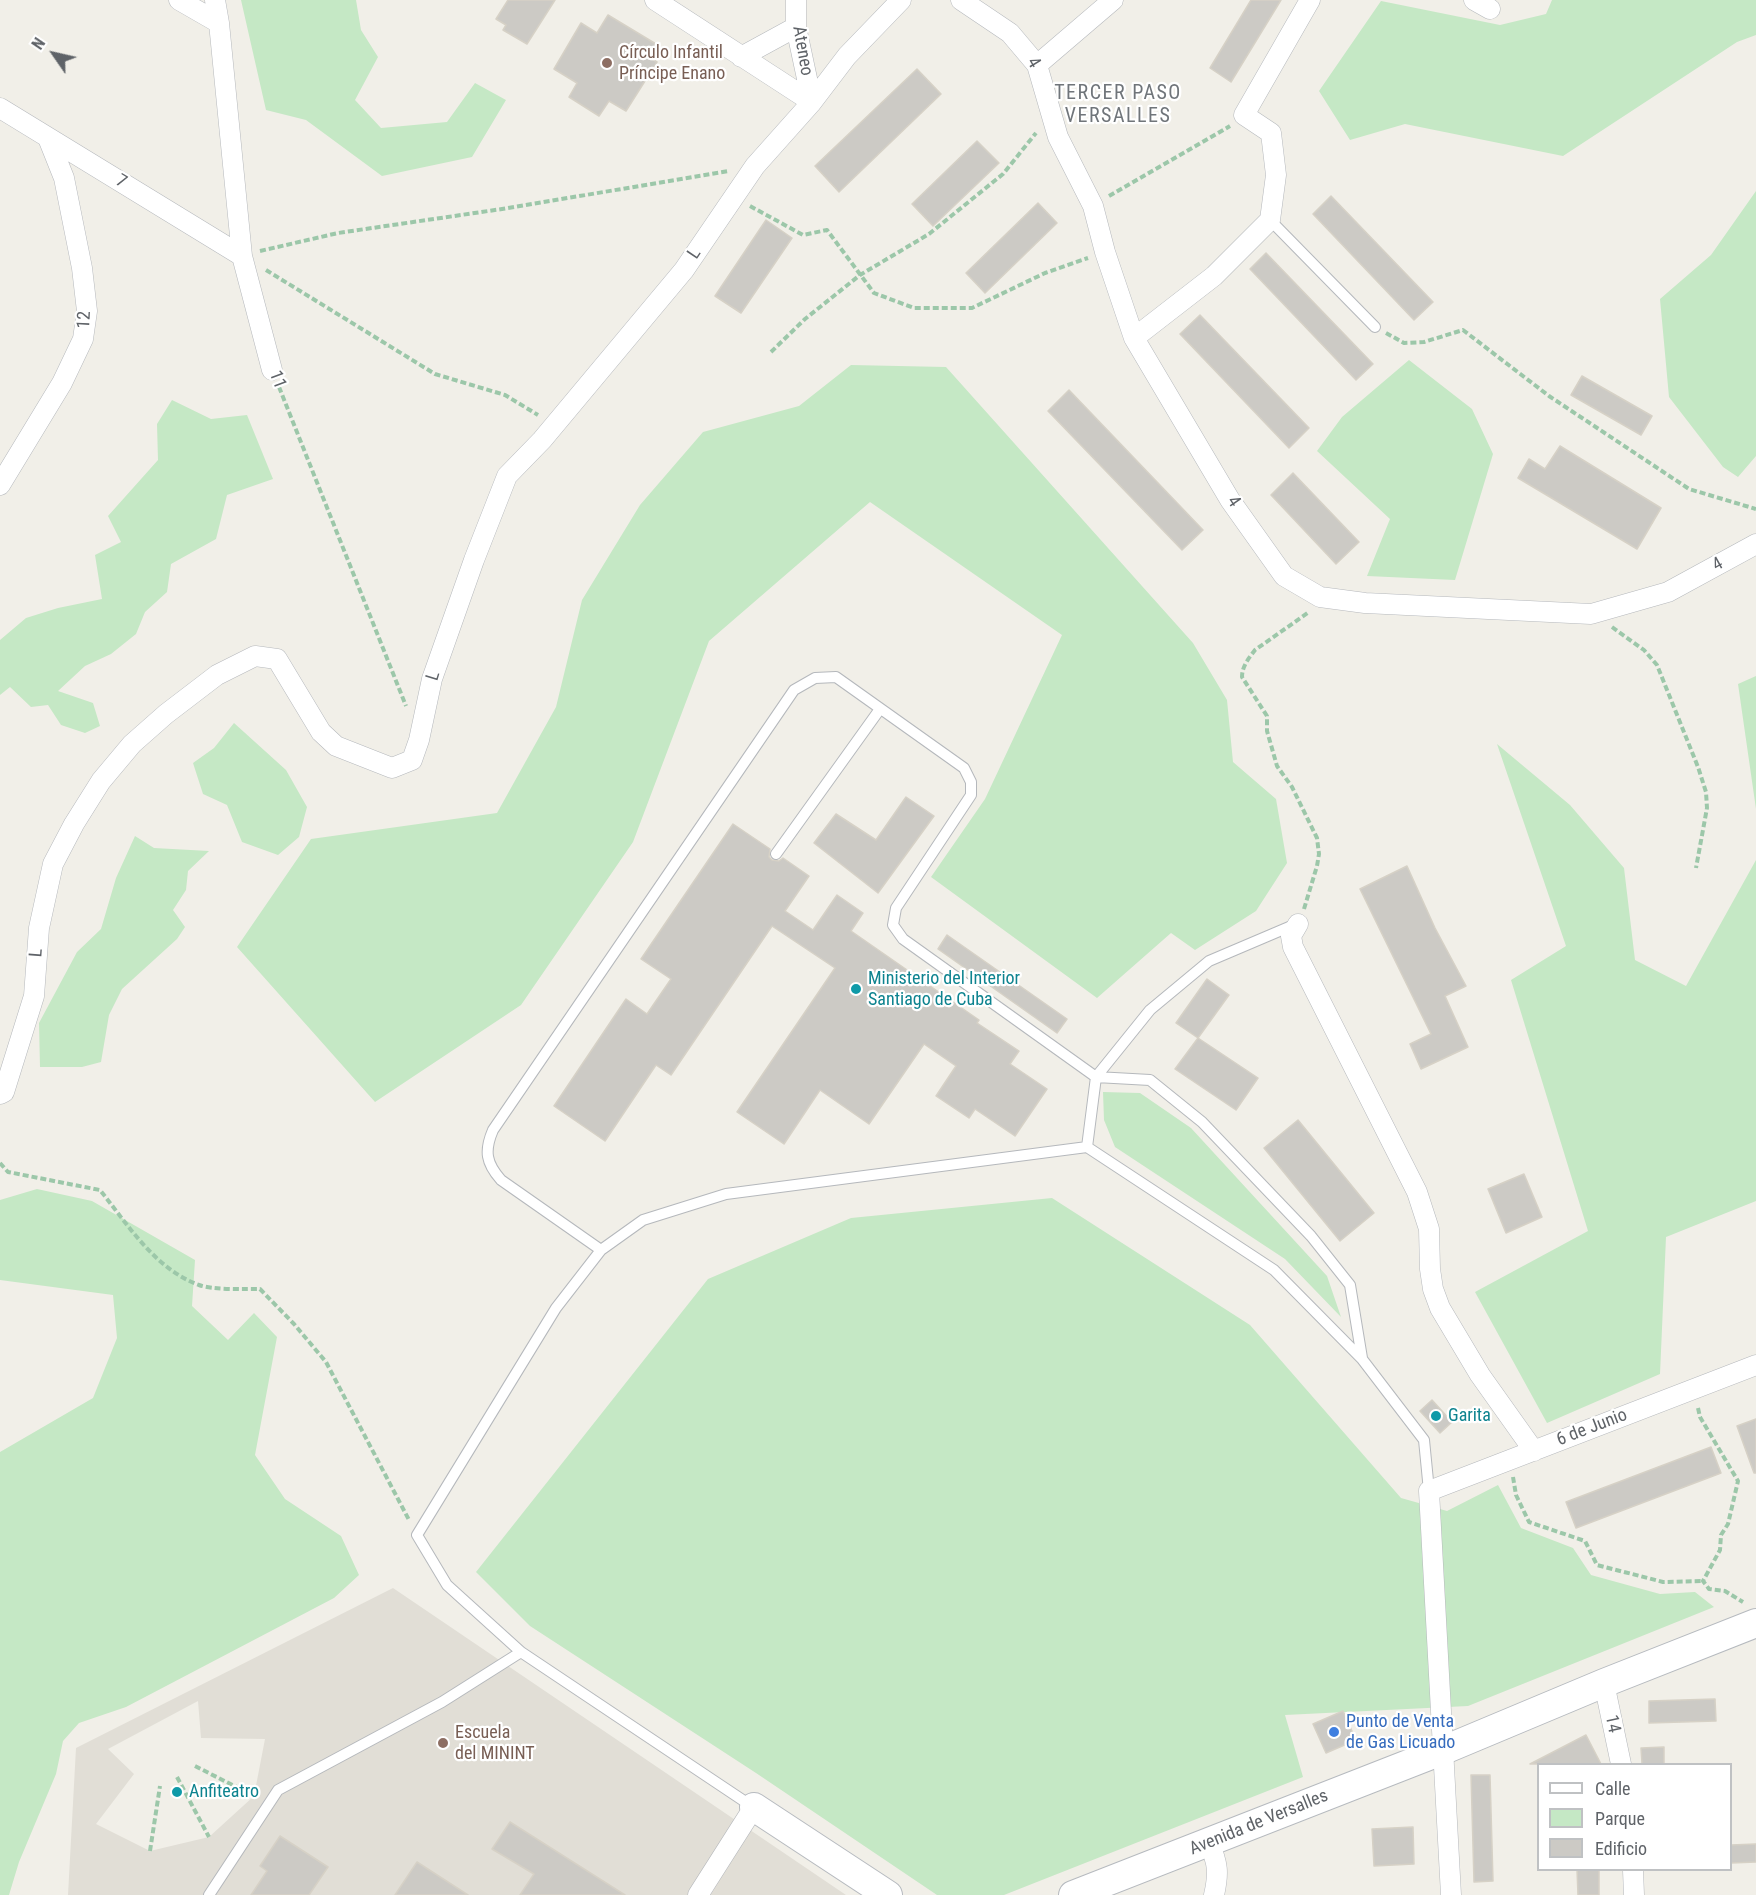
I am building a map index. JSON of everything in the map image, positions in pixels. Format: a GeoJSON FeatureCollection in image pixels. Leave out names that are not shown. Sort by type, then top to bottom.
{"type":"FeatureCollection","features":[{"type":"Feature","properties":{"kind":"street"},"geometry":{"type":"LineString","coordinates":[[179,0],[219,23]]}},
{"type":"Feature","properties":{"kind":"street","name":"11"},"geometry":{"type":"LineString","coordinates":[[215,0],[242,256],[272,370]]}},
{"type":"Feature","properties":{"kind":"street"},"geometry":{"type":"LineString","coordinates":[[655,0],[812,102]]}},
{"type":"Feature","properties":{"kind":"street","name":"Ateneo"},"geometry":{"type":"LineString","coordinates":[[796,0],[796,27],[812,102]]}},
{"type":"Feature","properties":{"kind":"street","name":"L"},"geometry":{"type":"LineString","coordinates":[[0,1094],[4,1092],[34,996],[39,928],[53,864],[74,824],[101,782],[132,744],[166,714],[217,675],[255,656],[277,658],[321,732],[336,746],[392,768],[412,760],[419,740],[432,679],[474,560],[507,476],[562,416],[684,270],[754,166],[812,102],[848,57],[901,0]]}},
{"type":"Feature","properties":{"kind":"street","name":"4"},"geometry":{"type":"LineString","coordinates":[[961,0],[1010,33],[1037,65],[1058,136],[1093,206],[1105,252],[1134,338],[1230,500],[1284,576],[1320,597],[1365,603],[1591,614],[1668,592],[1756,544]]}},
{"type":"Feature","properties":{"kind":"street"},"geometry":{"type":"LineString","coordinates":[[1037,65],[1113,0]]}},
{"type":"Feature","properties":{"kind":"street"},"geometry":{"type":"LineString","coordinates":[[1134,338],[1214,276],[1270,220],[1276,175],[1271,133],[1244,115],[1310,0]]}},
{"type":"Feature","properties":{"kind":"street"},"geometry":{"type":"LineString","coordinates":[[741,57],[796,27]]}},
{"type":"Feature","properties":{"kind":"street","name":"7"},"geometry":{"type":"LineString","coordinates":[[0,108],[242,256]]}},
{"type":"Feature","properties":{"kind":"street","name":"12"},"geometry":{"type":"LineString","coordinates":[[0,485],[62,384],[84,339],[87,310],[82,268],[64,178],[48,138]]}},
{"type":"Feature","properties":{"kind":"street"},"geometry":{"type":"LineString","coordinates":[[1298,924],[1291,936],[1293,946],[1417,1192],[1429,1229],[1430,1269],[1433,1289],[1440,1308],[1480,1375],[1534,1451]]}},
{"type":"Feature","properties":{"kind":"street","name":"6 de Junio"},"geometry":{"type":"LineString","coordinates":[[1429,1491],[1756,1365]]}},
{"type":"Feature","properties":{"kind":"street"},"geometry":{"type":"LineString","coordinates":[[1429,1491],[1451,1895]]}},
{"type":"Feature","properties":{"kind":"street","name":"Avenida de Versalles"},"geometry":{"type":"LineString","coordinates":[[1073,1895],[1444,1750],[1604,1683],[1750,1612]]}},
{"type":"Feature","properties":{"kind":"street","name":"14"},"geometry":{"type":"LineString","coordinates":[[1604,1683],[1620,1763]]}},
{"type":"Feature","properties":{"kind":"street"},"geometry":{"type":"LineString","coordinates":[[698,1895],[754,1807],[888,1895]]}},
{"type":"Feature","properties":{"kind":"street"},"geometry":{"type":"LineString","coordinates":[[1209,1843],[1218,1867],[1214,1895]]}},
{"type":"Feature","properties":{"kind":"street"},"geometry":{"type":"LineString","coordinates":[[1633,1871],[1634,1895]]}},
{"type":"Feature","properties":{"kind":"lane"},"geometry":{"type":"LineString","coordinates":[[1270,220],[1375,327]]}},
{"type":"Feature","properties":{"kind":"lane"},"geometry":{"type":"LineString","coordinates":[[601,1250],[501,1180],[490,1168],[487,1144],[493,1130],[794,690],[815,678],[836,677],[964,768],[971,782],[971,795],[896,908],[893,925],[903,939],[1096,1077],[1150,1080],[1202,1122],[1311,1236],[1350,1285],[1362,1359]]}},
{"type":"Feature","properties":{"kind":"lane"},"geometry":{"type":"LineString","coordinates":[[777,854],[880,709]]}},
{"type":"Feature","properties":{"kind":"lane"},"geometry":{"type":"LineString","coordinates":[[1087,1147],[1096,1077],[1150,1010],[1209,961],[1298,924]]}},
{"type":"Feature","properties":{"kind":"lane"},"geometry":{"type":"LineString","coordinates":[[754,1807],[521,1652],[447,1585],[417,1535],[556,1308],[601,1250],[643,1220],[726,1194],[1087,1147],[1274,1270],[1362,1359],[1424,1440],[1429,1491]]}},
{"type":"Feature","properties":{"kind":"lane"},"geometry":{"type":"LineString","coordinates":[[209,1895],[278,1790],[442,1702],[521,1652]]}},
{"type":"Feature","properties":{"kind":"path"},"geometry":{"type":"LineString","coordinates":[[771,352],[805,319],[860,275],[929,234],[1003,174],[1052,114]]}},
{"type":"Feature","properties":{"kind":"path"},"geometry":{"type":"LineString","coordinates":[[1093,206],[1222,132],[1244,115]]}},
{"type":"Feature","properties":{"kind":"path"},"geometry":{"type":"LineString","coordinates":[[242,256],[338,233],[502,209],[754,166]]}},
{"type":"Feature","properties":{"kind":"path"},"geometry":{"type":"LineString","coordinates":[[733,199],[757,209],[803,235],[827,230],[874,292],[914,308],[972,308],[1046,273],[1105,252]]}},
{"type":"Feature","properties":{"kind":"path"},"geometry":{"type":"LineString","coordinates":[[242,256],[435,374],[505,394],[545,420],[562,416]]}},
{"type":"Feature","properties":{"kind":"path"},"geometry":{"type":"LineString","coordinates":[[1375,327],[1404,343],[1425,342],[1463,330],[1549,396],[1689,489],[1756,509]]}},
{"type":"Feature","properties":{"kind":"path","name":"11"},"geometry":{"type":"LineString","coordinates":[[272,370],[407,707]]}},
{"type":"Feature","properties":{"kind":"path"},"geometry":{"type":"LineString","coordinates":[[1298,924],[1306,906],[1317,866],[1319,854],[1317,838],[1292,787],[1277,766],[1267,731],[1267,716],[1242,677],[1242,671],[1255,650],[1309,612],[1319,602],[1320,597]]}},
{"type":"Feature","properties":{"kind":"path"},"geometry":{"type":"LineString","coordinates":[[1591,614],[1623,633],[1644,650],[1657,665],[1665,680],[1706,792],[1707,808],[1696,868]]}},
{"type":"Feature","properties":{"kind":"path"},"geometry":{"type":"LineString","coordinates":[[0,1163],[8,1172],[100,1190],[145,1247],[170,1269],[201,1286],[260,1289],[326,1362],[417,1535]]}},
{"type":"Feature","properties":{"kind":"path"},"geometry":{"type":"LineString","coordinates":[[1694,1389],[1700,1417],[1738,1481],[1728,1524],[1721,1535],[1720,1550],[1704,1581]]}},
{"type":"Feature","properties":{"kind":"path"},"geometry":{"type":"LineString","coordinates":[[1510,1460],[1516,1495],[1529,1522],[1585,1541],[1597,1565],[1663,1582],[1704,1581]]}},
{"type":"Feature","properties":{"kind":"path"},"geometry":{"type":"LineString","coordinates":[[1704,1581],[1709,1589],[1725,1591],[1750,1612]]}},
{"type":"Feature","properties":{"kind":"path"},"geometry":{"type":"LineString","coordinates":[[195,1766],[254,1796]]}},
{"type":"Feature","properties":{"kind":"path"},"geometry":{"type":"LineString","coordinates":[[177,1777],[209,1837]]}},
{"type":"Feature","properties":{"kind":"path"},"geometry":{"type":"LineString","coordinates":[[150,1851],[160,1786]]}},
{"type":"Feature","properties":{"kind":"shaded area","name":"Escuela del MININT"},"geometry":{"type":"Polygon","coordinates":[[[393,1588],[846,1895],[68,1895],[76,1748],[393,1588]],[[198,1701],[108,1749],[134,1774],[96,1824],[150,1851],[209,1837],[254,1796],[265,1739],[201,1738],[198,1701]]]}},
{"type":"Feature","properties":{"kind":"green space"},"geometry":{"type":"Polygon","coordinates":[[[241,0],[356,0],[361,30],[378,57],[355,100],[381,128],[447,122],[475,83],[506,100],[472,157],[382,176],[306,120],[266,110],[241,0]]]}},
{"type":"Feature","properties":{"kind":"green space"},"geometry":{"type":"Polygon","coordinates":[[[1552,0],[1756,0],[1756,35],[1737,42],[1563,156],[1405,124],[1350,140],[1319,91],[1381,1],[1500,25],[1546,14],[1552,0]]]}},
{"type":"Feature","properties":{"kind":"green space"},"geometry":{"type":"Polygon","coordinates":[[[1756,191],[1756,456],[1738,477],[1723,467],[1669,397],[1660,299],[1711,255],[1756,191]]]}},
{"type":"Feature","properties":{"kind":"green space"},"geometry":{"type":"Polygon","coordinates":[[[1409,360],[1472,409],[1493,454],[1455,580],[1367,576],[1390,519],[1317,451],[1342,417],[1409,360]]]}},
{"type":"Feature","properties":{"kind":"green space"},"geometry":{"type":"Polygon","coordinates":[[[851,365],[946,367],[1193,643],[1227,700],[1233,762],[1276,799],[1287,863],[1256,911],[1195,950],[1171,933],[1097,998],[931,877],[985,799],[1062,635],[870,502],[709,641],[633,842],[521,1005],[375,1102],[237,947],[311,839],[497,813],[556,707],[582,600],[640,505],[703,432],[799,406],[851,365]]]}},
{"type":"Feature","properties":{"kind":"green space"},"geometry":{"type":"Polygon","coordinates":[[[172,400],[211,419],[247,415],[273,479],[227,495],[216,539],[171,564],[167,592],[145,612],[136,634],[111,654],[85,666],[58,691],[93,703],[100,726],[85,733],[61,725],[48,705],[31,707],[10,687],[0,695],[0,640],[26,618],[58,608],[102,599],[95,555],[121,542],[108,516],[158,460],[157,424],[172,400]]]}},
{"type":"Feature","properties":{"kind":"green space"},"geometry":{"type":"Polygon","coordinates":[[[1756,676],[1756,809],[1738,684],[1756,676]]]}},
{"type":"Feature","properties":{"kind":"green space"},"geometry":{"type":"Polygon","coordinates":[[[234,723],[286,770],[307,807],[299,837],[278,855],[242,842],[227,805],[203,794],[193,763],[214,748],[234,723]]]}},
{"type":"Feature","properties":{"kind":"green space"},"geometry":{"type":"Polygon","coordinates":[[[1497,744],[1570,805],[1624,868],[1635,960],[1686,986],[1756,860],[1756,1201],[1666,1237],[1660,1374],[1547,1423],[1475,1292],[1588,1231],[1511,980],[1566,946],[1497,744]]]}},
{"type":"Feature","properties":{"kind":"green space"},"geometry":{"type":"Polygon","coordinates":[[[135,836],[154,848],[209,851],[188,871],[186,890],[173,910],[185,927],[177,939],[122,989],[109,1015],[101,1062],[82,1067],[40,1067],[39,1023],[77,952],[101,929],[116,878],[135,836]]]}},
{"type":"Feature","properties":{"kind":"green space"},"geometry":{"type":"Polygon","coordinates":[[[1103,1092],[1140,1093],[1191,1128],[1327,1276],[1341,1317],[1285,1259],[1115,1147],[1104,1120],[1103,1092]]]}},
{"type":"Feature","properties":{"kind":"green space"},"geometry":{"type":"Polygon","coordinates":[[[37,1189],[92,1201],[195,1260],[192,1306],[228,1340],[254,1313],[277,1337],[255,1455],[285,1499],[341,1536],[359,1575],[334,1598],[126,1707],[79,1723],[63,1741],[56,1774],[19,1862],[9,1895],[0,1895],[0,1452],[93,1398],[117,1338],[113,1295],[0,1280],[0,1200],[37,1189]]]}},
{"type":"Feature","properties":{"kind":"green space"},"geometry":{"type":"Polygon","coordinates":[[[1052,1198],[1250,1325],[1401,1498],[1447,1511],[1498,1485],[1521,1528],[1573,1548],[1591,1575],[1660,1594],[1695,1592],[1714,1607],[1468,1706],[1285,1715],[1303,1777],[1004,1895],[937,1895],[756,1773],[530,1626],[476,1572],[708,1279],[851,1218],[1052,1198]]]}},
{"type":"Feature","properties":{"kind":"building"},"geometry":{"type":"Polygon","coordinates":[[[508,0],[555,0],[527,44],[503,30],[506,25],[496,19],[508,0]]]}},
{"type":"Feature","properties":{"kind":"building"},"geometry":{"type":"Polygon","coordinates":[[[1251,0],[1281,0],[1231,82],[1210,68],[1251,0]]]}},
{"type":"Feature","properties":{"kind":"building"},"geometry":{"type":"Polygon","coordinates":[[[608,15],[656,44],[648,57],[657,62],[626,111],[609,101],[599,116],[569,97],[577,83],[554,69],[581,23],[597,33],[608,15]]]}},
{"type":"Feature","properties":{"kind":"building"},"geometry":{"type":"Polygon","coordinates":[[[917,69],[941,94],[839,192],[815,166],[917,69]]]}},
{"type":"Feature","properties":{"kind":"building"},"geometry":{"type":"Polygon","coordinates":[[[977,141],[999,163],[933,226],[912,204],[977,141]]]}},
{"type":"Feature","properties":{"kind":"building"},"geometry":{"type":"Polygon","coordinates":[[[1331,196],[1433,302],[1414,320],[1313,214],[1331,196]]]}},
{"type":"Feature","properties":{"kind":"building"},"geometry":{"type":"Polygon","coordinates":[[[1038,203],[1057,223],[985,293],[966,273],[1038,203]]]}},
{"type":"Feature","properties":{"kind":"building"},"geometry":{"type":"Polygon","coordinates":[[[766,220],[792,238],[741,313],[715,296],[766,220]]]}},
{"type":"Feature","properties":{"kind":"building"},"geometry":{"type":"Polygon","coordinates":[[[1266,253],[1373,364],[1356,380],[1250,269],[1266,253]]]}},
{"type":"Feature","properties":{"kind":"building"},"geometry":{"type":"Polygon","coordinates":[[[1200,315],[1309,428],[1289,448],[1180,334],[1200,315]]]}},
{"type":"Feature","properties":{"kind":"building"},"geometry":{"type":"Polygon","coordinates":[[[1582,376],[1652,416],[1641,435],[1571,395],[1582,376]]]}},
{"type":"Feature","properties":{"kind":"building"},"geometry":{"type":"Polygon","coordinates":[[[1069,390],[1203,530],[1182,550],[1048,411],[1069,390]]]}},
{"type":"Feature","properties":{"kind":"building"},"geometry":{"type":"Polygon","coordinates":[[[1560,446],[1661,508],[1637,549],[1518,478],[1529,459],[1545,469],[1560,446]]]}},
{"type":"Feature","properties":{"kind":"building"},"geometry":{"type":"Polygon","coordinates":[[[1293,473],[1359,542],[1336,564],[1271,495],[1293,473]]]}},
{"type":"Feature","properties":{"kind":"building"},"geometry":{"type":"Polygon","coordinates":[[[906,797],[934,816],[878,893],[814,843],[836,814],[876,840],[906,797]]]}},
{"type":"Feature","properties":{"kind":"building","name":"Ministerio del Interior Santiago de Cuba"},"geometry":{"type":"Polygon","coordinates":[[[733,824],[770,849],[769,857],[772,860],[779,861],[783,858],[809,876],[785,911],[813,930],[837,895],[863,913],[851,931],[979,1020],[977,1023],[1019,1051],[1010,1064],[1047,1089],[1015,1136],[975,1109],[969,1118],[936,1096],[956,1066],[924,1044],[869,1124],[820,1090],[784,1144],[737,1112],[835,968],[772,926],[671,1075],[656,1065],[605,1141],[554,1106],[626,999],[647,1014],[671,979],[641,959],[733,824]]]}},
{"type":"Feature","properties":{"kind":"building"},"geometry":{"type":"Polygon","coordinates":[[[1407,866],[1435,928],[1466,986],[1445,996],[1468,1047],[1421,1069],[1410,1044],[1431,1034],[1360,889],[1407,866]]]}},
{"type":"Feature","properties":{"kind":"building"},"geometry":{"type":"Polygon","coordinates":[[[947,935],[1067,1019],[1057,1033],[938,949],[947,935]]]}},
{"type":"Feature","properties":{"kind":"building"},"geometry":{"type":"Polygon","coordinates":[[[1207,979],[1229,995],[1198,1038],[1176,1023],[1207,979]]]}},
{"type":"Feature","properties":{"kind":"building"},"geometry":{"type":"Polygon","coordinates":[[[1198,1038],[1258,1078],[1236,1110],[1175,1069],[1198,1038]]]}},
{"type":"Feature","properties":{"kind":"building"},"geometry":{"type":"Polygon","coordinates":[[[1298,1120],[1374,1213],[1340,1241],[1264,1148],[1298,1120]]]}},
{"type":"Feature","properties":{"kind":"building"},"geometry":{"type":"Polygon","coordinates":[[[1524,1174],[1542,1217],[1506,1233],[1488,1189],[1524,1174]]]}},
{"type":"Feature","properties":{"kind":"building","name":"Garita"},"geometry":{"type":"Polygon","coordinates":[[[1432,1400],[1452,1422],[1440,1433],[1420,1411],[1432,1400]]]}},
{"type":"Feature","properties":{"kind":"building"},"geometry":{"type":"Polygon","coordinates":[[[1756,1419],[1756,1473],[1754,1473],[1737,1426],[1756,1419]]]}},
{"type":"Feature","properties":{"kind":"building"},"geometry":{"type":"Polygon","coordinates":[[[1711,1447],[1721,1473],[1576,1528],[1566,1502],[1711,1447]]]}},
{"type":"Feature","properties":{"kind":"building"},"geometry":{"type":"Polygon","coordinates":[[[1715,1699],[1716,1721],[1649,1723],[1649,1701],[1715,1699]]]}},
{"type":"Feature","properties":{"kind":"building","name":"Punto de Venta de Gas Licuado"},"geometry":{"type":"Polygon","coordinates":[[[1343,1711],[1356,1740],[1326,1753],[1313,1724],[1343,1711]]]}},
{"type":"Feature","properties":{"kind":"building"},"geometry":{"type":"Polygon","coordinates":[[[1586,1735],[1600,1763],[1537,1763],[1530,1764],[1586,1735]]]}},
{"type":"Feature","properties":{"kind":"building"},"geometry":{"type":"Polygon","coordinates":[[[1664,1747],[1664,1763],[1642,1763],[1641,1748],[1664,1747]]]}},
{"type":"Feature","properties":{"kind":"building"},"geometry":{"type":"Polygon","coordinates":[[[1471,1775],[1490,1775],[1493,1881],[1474,1882],[1471,1775]]]}},
{"type":"Feature","properties":{"kind":"building"},"geometry":{"type":"Polygon","coordinates":[[[510,1822],[625,1895],[520,1895],[534,1874],[492,1849],[510,1822]]]}},
{"type":"Feature","properties":{"kind":"building"},"geometry":{"type":"Polygon","coordinates":[[[1413,1827],[1414,1864],[1374,1866],[1372,1829],[1413,1827]]]}},
{"type":"Feature","properties":{"kind":"building"},"geometry":{"type":"Polygon","coordinates":[[[280,1836],[328,1867],[309,1895],[251,1895],[267,1871],[260,1866],[280,1836]]]}},
{"type":"Feature","properties":{"kind":"building"},"geometry":{"type":"Polygon","coordinates":[[[1756,1844],[1756,1862],[1732,1863],[1732,1845],[1756,1844]]]}},
{"type":"Feature","properties":{"kind":"building"},"geometry":{"type":"Polygon","coordinates":[[[417,1862],[468,1895],[395,1895],[417,1862]]]}},
{"type":"Feature","properties":{"kind":"building"},"geometry":{"type":"Polygon","coordinates":[[[1577,1871],[1599,1871],[1599,1895],[1578,1895],[1577,1871]]]}},
{"type":"Feature","properties":{"kind":"place","name":"Círculo Infantil Príncipe Enano"},"geometry":{"type":"Point","coordinates":[607,63]}},
{"type":"Feature","properties":{"kind":"place","name":"Ministerio del Interior Santiago de Cuba"},"geometry":{"type":"Point","coordinates":[856,989]}},
{"type":"Feature","properties":{"kind":"place","name":"Garita"},"geometry":{"type":"Point","coordinates":[1436,1416]}},
{"type":"Feature","properties":{"kind":"place","name":"Punto de Venta de Gas Licuado"},"geometry":{"type":"Point","coordinates":[1334,1732]}},
{"type":"Feature","properties":{"kind":"place","name":"Escuela del MININT"},"geometry":{"type":"Point","coordinates":[443,1743]}},
{"type":"Feature","properties":{"kind":"place","name":"Anfiteatro"},"geometry":{"type":"Point","coordinates":[177,1792]}},
{"type":"Feature","properties":{"kind":"district","name":"TERCER PASO VERSALLES"},"geometry":{"type":"Point","coordinates":[1118,106]}}]}
